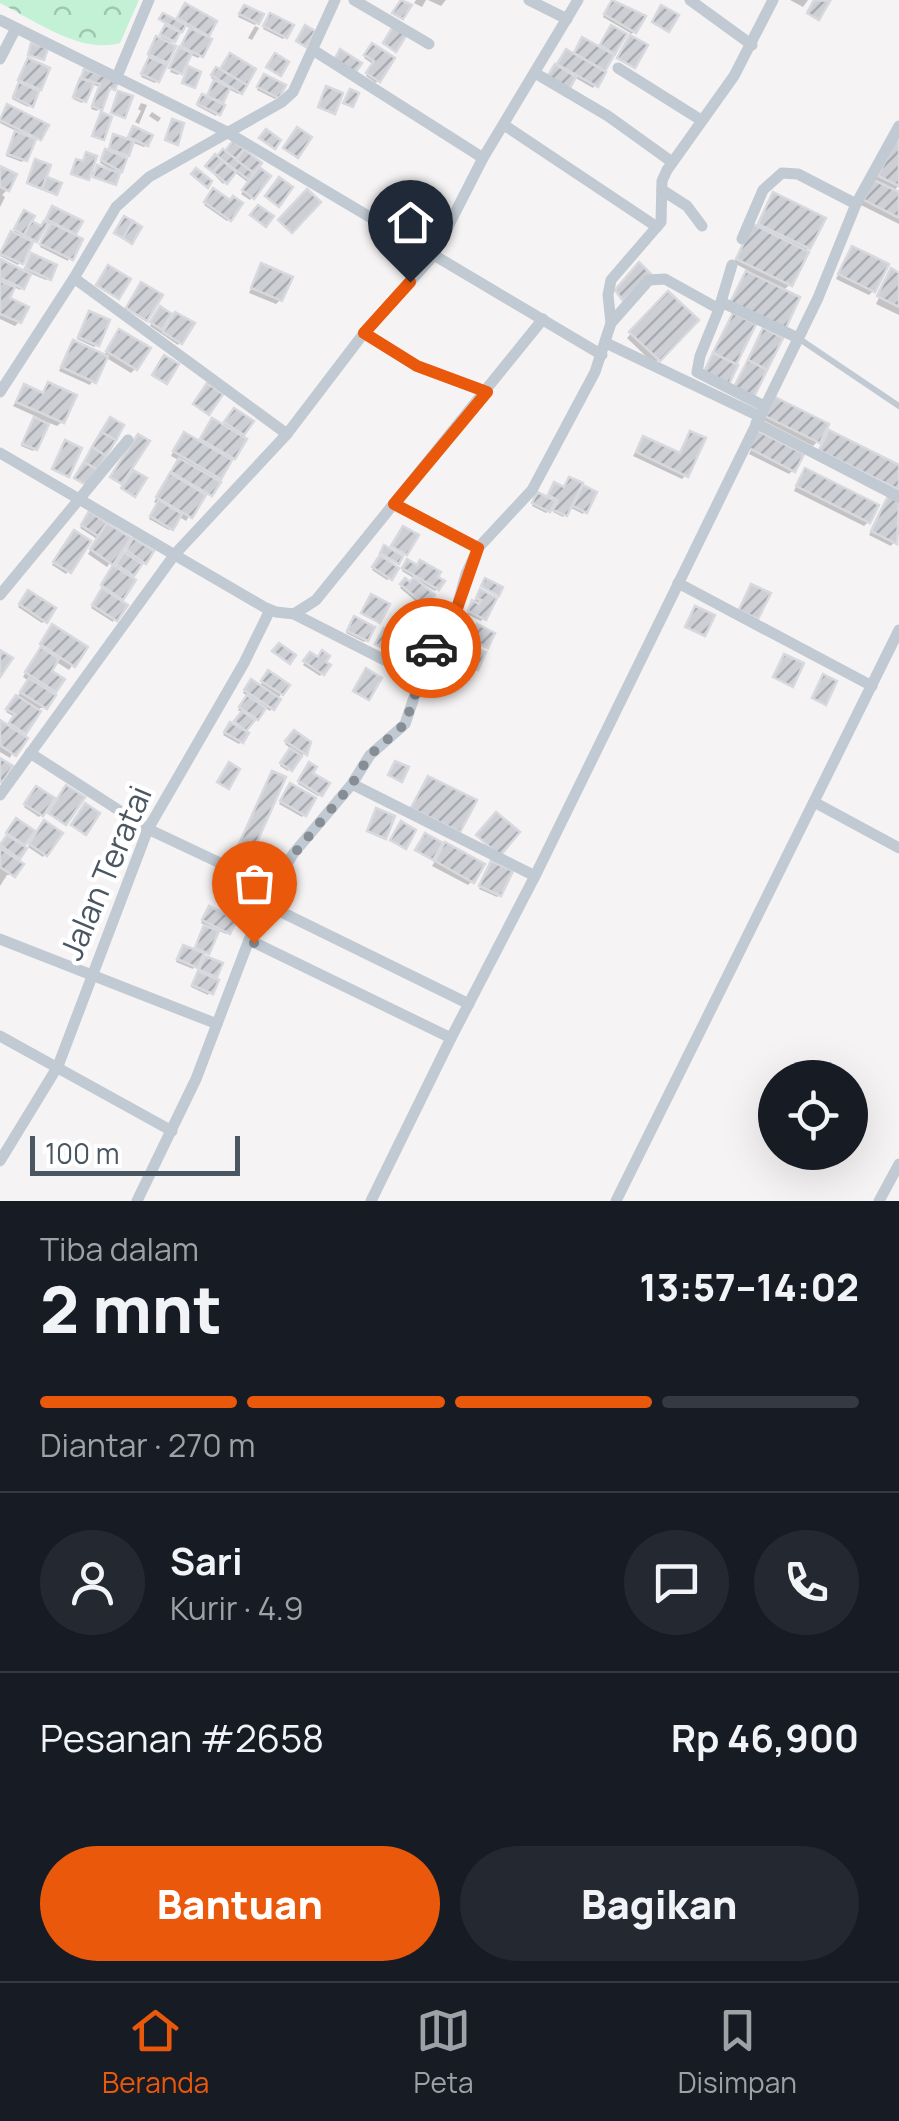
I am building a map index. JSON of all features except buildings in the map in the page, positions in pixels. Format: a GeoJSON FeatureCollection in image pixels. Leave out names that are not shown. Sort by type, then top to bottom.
{"type":"FeatureCollection","features":[{"type":"Feature","properties":{"kind":"street"},"geometry":{"type":"LineString","coordinates":[[116,79],[149,0]]}},
{"type":"Feature","properties":{"kind":"street"},"geometry":{"type":"LineString","coordinates":[[0,392],[116,206],[149,177],[282,102],[293,92],[335,0]]}},
{"type":"Feature","properties":{"kind":"street"},"geometry":{"type":"LineString","coordinates":[[354,0],[428,44]]}},
{"type":"Feature","properties":{"kind":"street"},"geometry":{"type":"LineString","coordinates":[[529,0],[567,19]]}},
{"type":"Feature","properties":{"kind":"street"},"geometry":{"type":"LineString","coordinates":[[0,795],[175,554],[286,434],[364,333],[433,256],[483,158],[578,0]]}},
{"type":"Feature","properties":{"kind":"street"},"geometry":{"type":"LineString","coordinates":[[690,0],[752,44]]}},
{"type":"Feature","properties":{"kind":"street"},"geometry":{"type":"LineString","coordinates":[[138,1201],[172,1131],[272,888],[370,755],[405,724],[437,637],[455,614],[478,548],[532,490],[604,349],[611,324],[611,280],[657,227],[663,214],[662,190],[672,162],[734,76],[773,0]]}},
{"type":"Feature","properties":{"kind":"street"},"geometry":{"type":"LineString","coordinates":[[0,20],[226,131],[543,319],[760,415]]}},
{"type":"Feature","properties":{"kind":"street"},"geometry":{"type":"LineString","coordinates":[[0,59],[16,28]]}},
{"type":"Feature","properties":{"kind":"street"},"geometry":{"type":"LineString","coordinates":[[313,50],[483,158]]}},
{"type":"Feature","properties":{"kind":"street"},"geometry":{"type":"LineString","coordinates":[[618,68],[701,120]]}},
{"type":"Feature","properties":{"kind":"street"},"geometry":{"type":"LineString","coordinates":[[535,73],[608,116],[672,162]]}},
{"type":"Feature","properties":{"kind":"street"},"geometry":{"type":"LineString","coordinates":[[504,124],[657,227]]}},
{"type":"Feature","properties":{"kind":"street"},"geometry":{"type":"LineString","coordinates":[[371,1201],[818,298],[856,204],[899,126]]}},
{"type":"Feature","properties":{"kind":"street"},"geometry":{"type":"LineString","coordinates":[[742,239],[763,190],[782,174],[798,174],[856,204]]}},
{"type":"Feature","properties":{"kind":"street"},"geometry":{"type":"LineString","coordinates":[[662,190],[687,206],[702,226]]}},
{"type":"Feature","properties":{"kind":"street"},"geometry":{"type":"LineString","coordinates":[[732,265],[696,369],[760,415],[899,497]]}},
{"type":"Feature","properties":{"kind":"street"},"geometry":{"type":"LineString","coordinates":[[74,278],[286,434]]}},
{"type":"Feature","properties":{"kind":"street"},"geometry":{"type":"LineString","coordinates":[[611,324],[653,278],[798,338]]}},
{"type":"Feature","properties":{"kind":"street"},"geometry":{"type":"LineString","coordinates":[[294,614],[316,600],[543,319]]}},
{"type":"Feature","properties":{"kind":"street"},"geometry":{"type":"LineString","coordinates":[[364,333],[417,366],[487,392]]}},
{"type":"Feature","properties":{"kind":"street"},"geometry":{"type":"LineString","coordinates":[[0,596],[128,440]]}},
{"type":"Feature","properties":{"kind":"street"},"geometry":{"type":"LineString","coordinates":[[0,453],[270,610],[294,614],[420,678]]}},
{"type":"Feature","properties":{"kind":"street"},"geometry":{"type":"LineString","coordinates":[[394,504],[478,548]]}},
{"type":"Feature","properties":{"kind":"street"},"geometry":{"type":"LineString","coordinates":[[678,583],[872,686]]}},
{"type":"Feature","properties":{"kind":"street","name":"Jalan Teratai"},"geometry":{"type":"LineString","coordinates":[[0,1161],[58,1066],[148,829],[244,663],[270,610]]}},
{"type":"Feature","properties":{"kind":"street"},"geometry":{"type":"LineString","coordinates":[[616,1201],[899,630]]}},
{"type":"Feature","properties":{"kind":"street"},"geometry":{"type":"LineString","coordinates":[[30,753],[148,829],[272,888]]}},
{"type":"Feature","properties":{"kind":"street"},"geometry":{"type":"LineString","coordinates":[[352,784],[535,876]]}},
{"type":"Feature","properties":{"kind":"street"},"geometry":{"type":"LineString","coordinates":[[814,802],[899,848]]}},
{"type":"Feature","properties":{"kind":"street"},"geometry":{"type":"LineString","coordinates":[[265,904],[469,1004]]}},
{"type":"Feature","properties":{"kind":"street"},"geometry":{"type":"LineString","coordinates":[[0,939],[217,1024]]}},
{"type":"Feature","properties":{"kind":"street"},"geometry":{"type":"LineString","coordinates":[[249,940],[451,1038]]}},
{"type":"Feature","properties":{"kind":"street"},"geometry":{"type":"LineString","coordinates":[[0,1036],[172,1131]]}},
{"type":"Feature","properties":{"kind":"street"},"geometry":{"type":"LineString","coordinates":[[878,1201],[899,1164]]}},
{"type":"Feature","properties":{"kind":"lane"},"geometry":{"type":"LineString","coordinates":[[798,338],[899,406]]}},
{"type":"Feature","properties":{"kind":"green space"},"geometry":{"type":"Polygon","coordinates":[[[0,0],[139,0],[120,43],[105,45],[58,34],[0,0]]]}},
{"type":"Feature","properties":{"kind":"way so far"},"geometry":{"type":"LineString","coordinates":[[254,943],[249,940],[260,912],[294,854],[352,784],[370,755],[409,718],[431,648]]}},
{"type":"Feature","properties":{"kind":"route"},"geometry":{"type":"LineString","coordinates":[[410,282],[364,333],[417,366],[487,392],[394,504],[478,548],[455,614],[431,648]]}}]}
